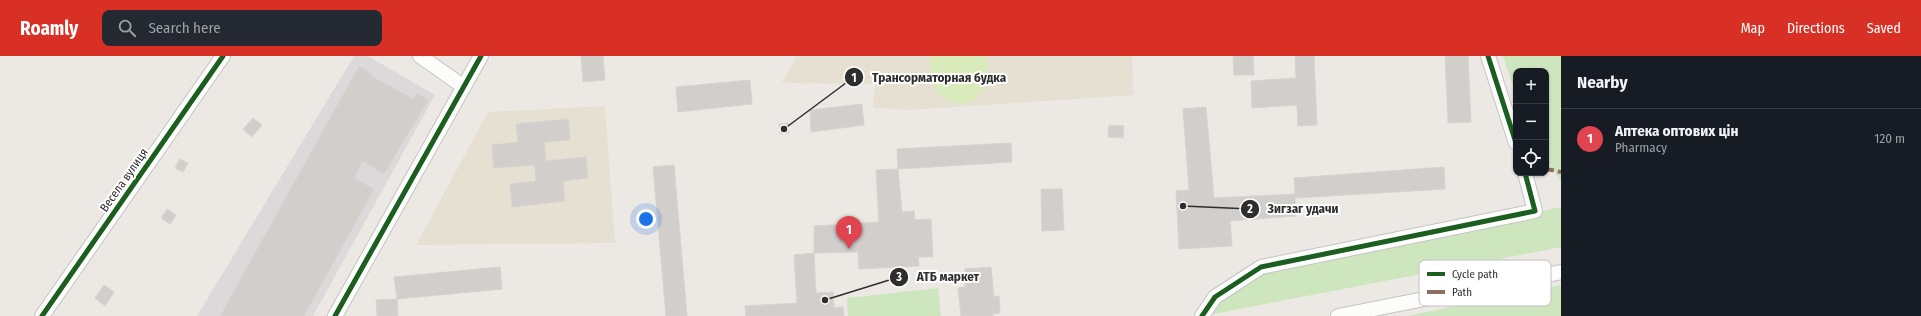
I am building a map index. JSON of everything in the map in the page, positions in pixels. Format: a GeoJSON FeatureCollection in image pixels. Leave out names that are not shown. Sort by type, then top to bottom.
{"type":"FeatureCollection","features":[{"type":"Feature","properties":{"kind":"street","name":"Весела вулиця"},"geometry":{"type":"LineString","coordinates":[[42,316],[223,56]]}},
{"type":"Feature","properties":{"kind":"street"},"geometry":{"type":"LineString","coordinates":[[420,56],[464,87]]}},
{"type":"Feature","properties":{"kind":"street"},"geometry":{"type":"LineString","coordinates":[[335,316],[480,56]]}},
{"type":"Feature","properties":{"kind":"street"},"geometry":{"type":"LineString","coordinates":[[1488,56],[1515,140]]}},
{"type":"Feature","properties":{"kind":"street"},"geometry":{"type":"LineString","coordinates":[[1202,316],[1215,297],[1261,267],[1535,212],[1526,176]]}},
{"type":"Feature","properties":{"kind":"street"},"geometry":{"type":"LineString","coordinates":[[1551,274],[1561,272]]}},
{"type":"Feature","properties":{"kind":"street"},"geometry":{"type":"LineString","coordinates":[[1338,316],[1419,299]]}},
{"type":"Feature","properties":{"kind":"shaded area"},"geometry":{"type":"Polygon","coordinates":[[[354,56],[368,56],[435,95],[313,316],[197,316],[354,56]]]}},
{"type":"Feature","properties":{"kind":"shaded area"},"geometry":{"type":"Polygon","coordinates":[[[797,56],[1132,56],[1134,95],[911,110],[873,108],[875,84],[782,83],[797,56]]]}},
{"type":"Feature","properties":{"kind":"shaded area"},"geometry":{"type":"Polygon","coordinates":[[[605,106],[615,243],[416,245],[488,112],[605,106]]]}},
{"type":"Feature","properties":{"kind":"green space"},"geometry":{"type":"Polygon","coordinates":[[[930,56],[986,56],[987,79],[981,94],[968,102],[952,102],[945,99],[934,87],[931,76],[930,56]]]}},
{"type":"Feature","properties":{"kind":"green space"},"geometry":{"type":"Polygon","coordinates":[[[1503,56],[1561,56],[1561,182],[1549,164],[1549,68],[1513,68],[1513,86],[1503,56]]]}},
{"type":"Feature","properties":{"kind":"green space"},"geometry":{"type":"Polygon","coordinates":[[[1561,207],[1561,247],[1494,260],[1419,260],[1419,274],[1203,316],[1261,267],[1561,207]]]}},
{"type":"Feature","properties":{"kind":"green space"},"geometry":{"type":"Polygon","coordinates":[[[1561,285],[1561,316],[1407,316],[1457,306],[1551,306],[1551,287],[1561,285]]]}},
{"type":"Feature","properties":{"kind":"green space"},"geometry":{"type":"Polygon","coordinates":[[[938,288],[941,316],[848,316],[847,298],[938,288]]]}},
{"type":"Feature","properties":{"kind":"building"},"geometry":{"type":"Polygon","coordinates":[[[581,56],[603,56],[605,80],[583,82],[581,56]]]}},
{"type":"Feature","properties":{"kind":"building"},"geometry":{"type":"Polygon","coordinates":[[[1233,56],[1253,56],[1254,75],[1234,75],[1233,56]]]}},
{"type":"Feature","properties":{"kind":"building"},"geometry":{"type":"Polygon","coordinates":[[[1295,56],[1314,56],[1317,125],[1298,126],[1297,105],[1252,108],[1251,81],[1296,78],[1295,56]]]}},
{"type":"Feature","properties":{"kind":"building"},"geometry":{"type":"Polygon","coordinates":[[[1445,56],[1468,56],[1471,122],[1448,123],[1445,56]]]}},
{"type":"Feature","properties":{"kind":"building"},"geometry":{"type":"Polygon","coordinates":[[[359,66],[372,74],[371,76],[414,99],[417,93],[428,100],[384,174],[363,161],[354,178],[374,189],[304,316],[220,316],[359,66]]]}},
{"type":"Feature","properties":{"kind":"building"},"geometry":{"type":"Polygon","coordinates":[[[750,80],[752,104],[678,112],[676,87],[750,80]]]}},
{"type":"Feature","properties":{"kind":"building"},"geometry":{"type":"Polygon","coordinates":[[[862,104],[864,125],[811,132],[810,110],[862,104]]]}},
{"type":"Feature","properties":{"kind":"building"},"geometry":{"type":"Polygon","coordinates":[[[1206,107],[1214,198],[1295,194],[1294,178],[1444,167],[1445,189],[1295,198],[1296,216],[1230,221],[1232,246],[1179,249],[1176,191],[1189,190],[1183,109],[1206,107]]]}},
{"type":"Feature","properties":{"kind":"building"},"geometry":{"type":"Polygon","coordinates":[[[253,118],[262,125],[252,137],[243,129],[253,118]]]}},
{"type":"Feature","properties":{"kind":"building"},"geometry":{"type":"Polygon","coordinates":[[[568,119],[570,140],[544,142],[546,161],[586,157],[588,178],[563,181],[565,201],[512,207],[510,184],[536,181],[535,165],[494,168],[492,145],[518,142],[516,124],[568,119]]]}},
{"type":"Feature","properties":{"kind":"building"},"geometry":{"type":"Polygon","coordinates":[[[788,123],[789,133],[780,134],[779,124],[788,123]]]}},
{"type":"Feature","properties":{"kind":"building"},"geometry":{"type":"Polygon","coordinates":[[[1109,125],[1124,126],[1123,138],[1108,137],[1109,125]]]}},
{"type":"Feature","properties":{"kind":"building"},"geometry":{"type":"Polygon","coordinates":[[[1011,143],[1012,162],[898,169],[897,149],[1011,143]]]}},
{"type":"Feature","properties":{"kind":"building"},"geometry":{"type":"Polygon","coordinates":[[[180,159],[188,163],[183,172],[175,168],[180,159]]]}},
{"type":"Feature","properties":{"kind":"building"},"geometry":{"type":"Polygon","coordinates":[[[674,165],[687,316],[666,316],[653,167],[674,165]]]}},
{"type":"Feature","properties":{"kind":"building"},"geometry":{"type":"Polygon","coordinates":[[[898,169],[902,212],[914,211],[915,220],[931,219],[933,257],[918,257],[919,266],[859,269],[858,252],[814,253],[814,226],[879,222],[876,170],[898,169]]]}},
{"type":"Feature","properties":{"kind":"building"},"geometry":{"type":"Polygon","coordinates":[[[1041,189],[1062,189],[1064,230],[1042,231],[1041,189]]]}},
{"type":"Feature","properties":{"kind":"building"},"geometry":{"type":"Polygon","coordinates":[[[167,209],[176,215],[170,224],[161,218],[167,209]]]}},
{"type":"Feature","properties":{"kind":"building"},"geometry":{"type":"Polygon","coordinates":[[[814,253],[816,293],[833,292],[834,308],[843,307],[844,316],[746,316],[745,306],[797,303],[794,255],[814,253]]]}},
{"type":"Feature","properties":{"kind":"building"},"geometry":{"type":"Polygon","coordinates":[[[500,267],[502,289],[397,299],[394,277],[500,267]]]}},
{"type":"Feature","properties":{"kind":"building"},"geometry":{"type":"Polygon","coordinates":[[[991,267],[994,297],[999,296],[1000,313],[993,314],[993,316],[961,316],[958,288],[965,287],[965,269],[991,267]]]}},
{"type":"Feature","properties":{"kind":"building"},"geometry":{"type":"Polygon","coordinates":[[[104,285],[114,292],[105,306],[95,298],[104,285]]]}},
{"type":"Feature","properties":{"kind":"building"},"geometry":{"type":"Polygon","coordinates":[[[397,299],[398,316],[377,316],[376,300],[397,299]]]}},
{"type":"Feature","properties":{"kind":"marked path"},"geometry":{"type":"LineString","coordinates":[[1549,170],[1561,172]]}},
{"type":"Feature","properties":{"kind":"cycle path"},"geometry":{"type":"LineString","coordinates":[[42,316],[223,56]]}},
{"type":"Feature","properties":{"kind":"cycle path"},"geometry":{"type":"LineString","coordinates":[[335,316],[481,56]]}},
{"type":"Feature","properties":{"kind":"cycle path"},"geometry":{"type":"LineString","coordinates":[[1488,56],[1515,140]]}},
{"type":"Feature","properties":{"kind":"cycle path"},"geometry":{"type":"LineString","coordinates":[[1202,316],[1215,297],[1261,267],[1535,211],[1526,176]]}},
{"type":"Feature","properties":{"kind":"place","name":"Трансорматорная будка"},"geometry":{"type":"Point","coordinates":[784,129]}},
{"type":"Feature","properties":{"kind":"place","name":"Зигзаг удачи"},"geometry":{"type":"Point","coordinates":[1183,206]}},
{"type":"Feature","properties":{"kind":"place","name":"Аптека оптових цін"},"geometry":{"type":"Point","coordinates":[849,249]}},
{"type":"Feature","properties":{"kind":"place","name":"АТБ маркет"},"geometry":{"type":"Point","coordinates":[825,300]}}]}
